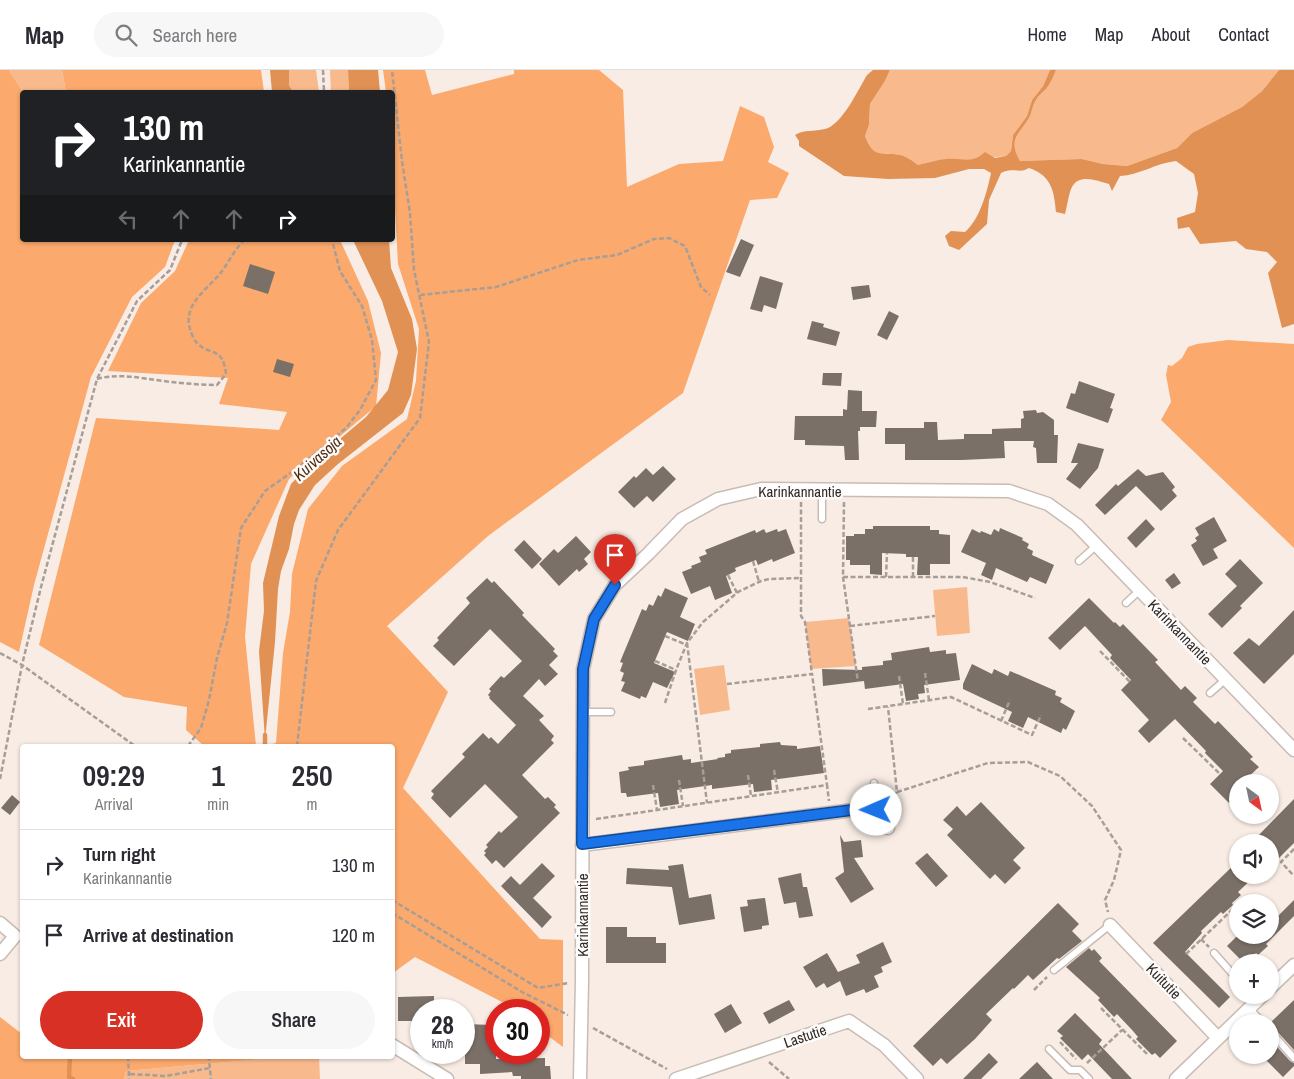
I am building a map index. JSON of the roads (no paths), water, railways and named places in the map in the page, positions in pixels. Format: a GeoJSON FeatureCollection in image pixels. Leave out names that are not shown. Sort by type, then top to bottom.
{"type":"FeatureCollection","features":[{"type":"Feature","properties":{"kind":"street","name":"Karinkannantie"},"geometry":{"type":"LineString","coordinates":[[580,1079],[583,669],[594,619],[615,585],[682,520],[718,499],[761,489],[1009,491],[1048,504],[1078,525],[1294,750]]}},
{"type":"Feature","properties":{"kind":"street"},"geometry":{"type":"LineString","coordinates":[[582,844],[868,808],[876,810],[888,828]]}},
{"type":"Feature","properties":{"kind":"street"},"geometry":{"type":"LineString","coordinates":[[0,923],[15,936],[0,954]]}},
{"type":"Feature","properties":{"kind":"street","name":"Kuitutie"},"geometry":{"type":"LineString","coordinates":[[1110,925],[1218,1038]]}},
{"type":"Feature","properties":{"kind":"street"},"geometry":{"type":"LineString","coordinates":[[1279,979],[1294,965]]}},
{"type":"Feature","properties":{"kind":"street"},"geometry":{"type":"LineString","coordinates":[[1176,1079],[1250,1004]]}},
{"type":"Feature","properties":{"kind":"street","name":"Lastutie"},"geometry":{"type":"LineString","coordinates":[[679,1078],[849,1021],[884,1045],[917,1079]]}},
{"type":"Feature","properties":{"kind":"street"},"geometry":{"type":"LineString","coordinates":[[395,1047],[447,1079]]}},
{"type":"Feature","properties":{"kind":"lane"},"geometry":{"type":"LineString","coordinates":[[822,490],[822,518]]}},
{"type":"Feature","properties":{"kind":"lane"},"geometry":{"type":"LineString","coordinates":[[1079,561],[1097,546]]}},
{"type":"Feature","properties":{"kind":"lane"},"geometry":{"type":"LineString","coordinates":[[1126,603],[1140,590]]}},
{"type":"Feature","properties":{"kind":"lane"},"geometry":{"type":"LineString","coordinates":[[1210,693],[1226,679]]}},
{"type":"Feature","properties":{"kind":"lane"},"geometry":{"type":"LineString","coordinates":[[583,712],[611,712]]}},
{"type":"Feature","properties":{"kind":"lane"},"geometry":{"type":"LineString","coordinates":[[874,783],[876,810]]}},
{"type":"Feature","properties":{"kind":"lane"},"geometry":{"type":"LineString","coordinates":[[1054,970],[1110,925]]}},
{"type":"Feature","properties":{"kind":"lane"},"geometry":{"type":"LineString","coordinates":[[1214,953],[1229,970]]}},
{"type":"Feature","properties":{"kind":"lane"},"geometry":{"type":"LineString","coordinates":[[1279,1042],[1294,1058]]}},
{"type":"Feature","properties":{"kind":"lane"},"geometry":{"type":"LineString","coordinates":[[1049,1050],[1070,1070],[1080,1070],[1089,1079]]}},
{"type":"Feature","properties":{"kind":"waterway","name":"Kuivasoja"},"geometry":{"type":"LineString","coordinates":[[265,735],[265,744]]}},
{"type":"Feature","properties":{"kind":"waterway","name":"Kuivasoja"},"geometry":{"type":"LineString","coordinates":[[70,1059],[69,1077],[73,1079]]}}]}
